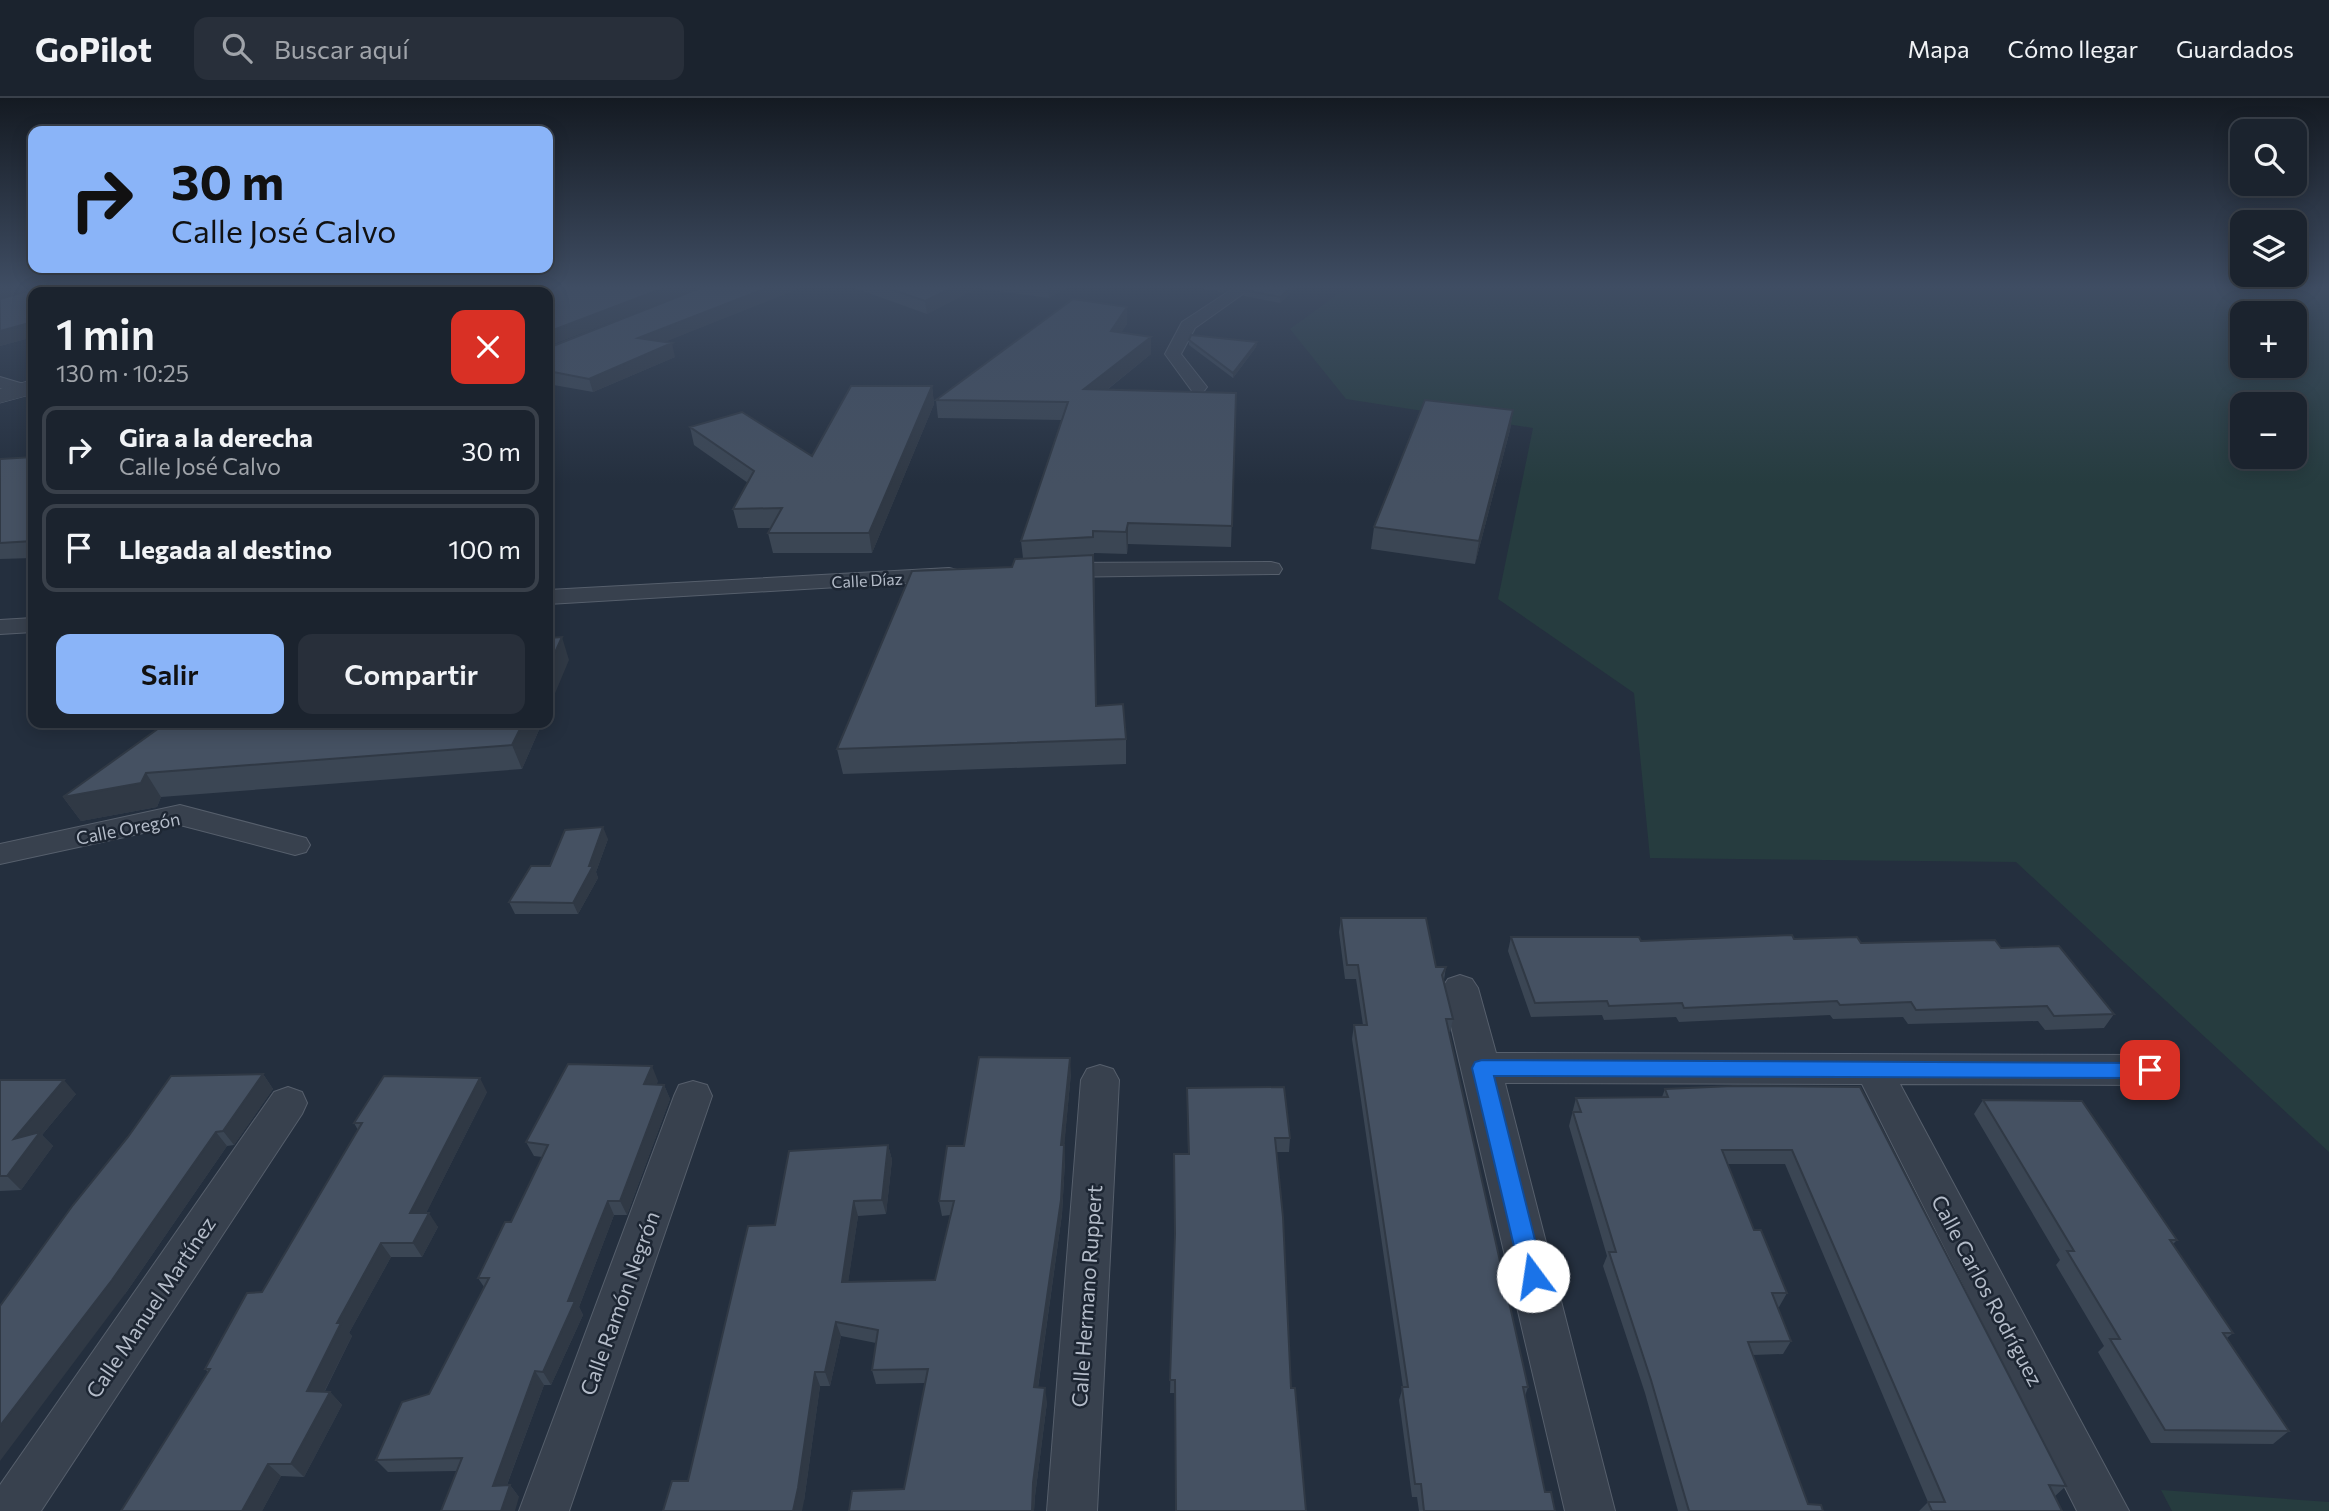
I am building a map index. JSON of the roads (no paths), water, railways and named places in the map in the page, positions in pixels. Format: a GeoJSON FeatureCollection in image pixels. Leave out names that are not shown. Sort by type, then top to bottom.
{"type":"FeatureCollection","features":[{"type":"Feature","properties":{"kind":"street"},"geometry":{"type":"LineString","coordinates":[[1174,352],[1198,387]]}},
{"type":"Feature","properties":{"kind":"street"},"geometry":{"type":"LineString","coordinates":[[1039,571],[1094,568],[1271,569]]}},
{"type":"Feature","properties":{"kind":"street","name":"Calle Díaz"},"geometry":{"type":"LineString","coordinates":[[553,597],[970,574]]}},
{"type":"Feature","properties":{"kind":"street"},"geometry":{"type":"LineString","coordinates":[[0,626],[28,625]]}},
{"type":"Feature","properties":{"kind":"street","name":"Calle Oregón"},"geometry":{"type":"LineString","coordinates":[[0,854],[180,815],[295,845]]}},
{"type":"Feature","properties":{"kind":"street"},"geometry":{"type":"LineString","coordinates":[[1460,988],[1590,1511]]}},
{"type":"Feature","properties":{"kind":"street"},"geometry":{"type":"LineString","coordinates":[[1482,1068],[2150,1070]]}},
{"type":"Feature","properties":{"kind":"street","name":"Calle Carlos Rodríguez"},"geometry":{"type":"LineString","coordinates":[[1873,1069],[2104,1511]]}},
{"type":"Feature","properties":{"kind":"street","name":"Calle Hermano Ruppert"},"geometry":{"type":"LineString","coordinates":[[1072,1511],[1100,1080]]}},
{"type":"Feature","properties":{"kind":"street","name":"Calle Ramón Negrón"},"geometry":{"type":"LineString","coordinates":[[544,1511],[694,1096]]}},
{"type":"Feature","properties":{"kind":"street","name":"Calle Manuel Martínez"},"geometry":{"type":"LineString","coordinates":[[12,1511],[288,1103]]}}]}
